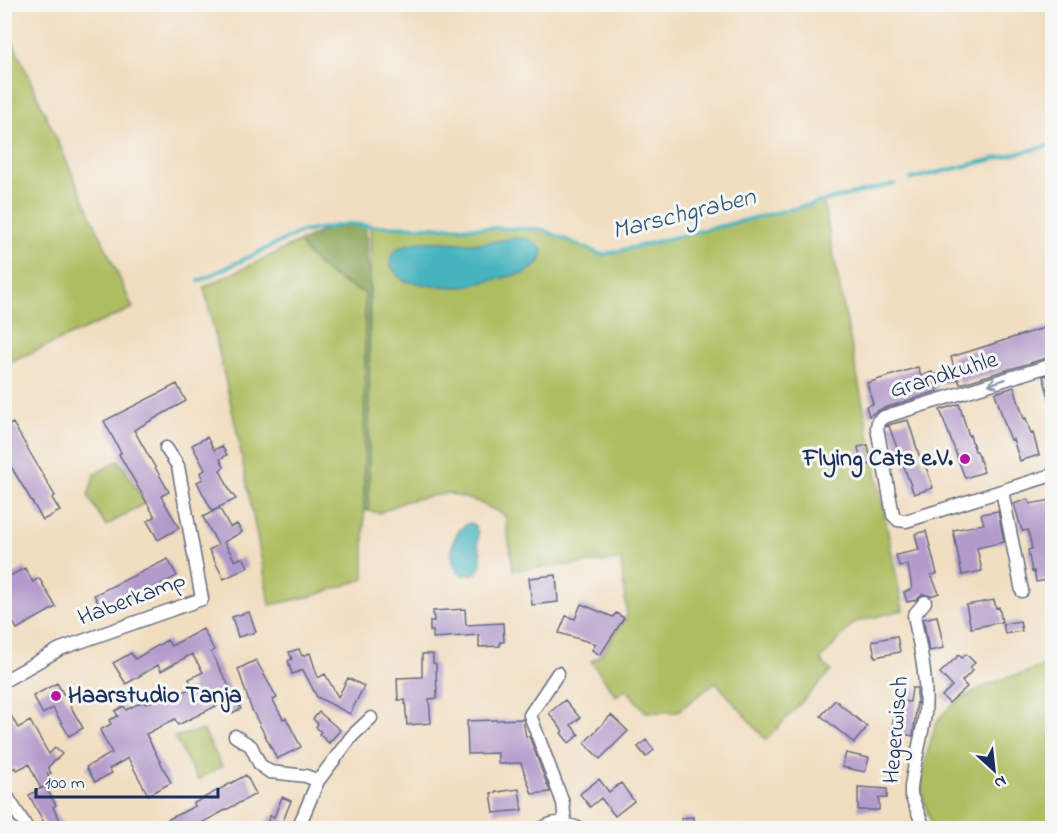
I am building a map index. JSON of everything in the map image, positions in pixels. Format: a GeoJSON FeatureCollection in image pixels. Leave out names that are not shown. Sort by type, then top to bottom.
{"type":"FeatureCollection","features":[{"type":"Feature","properties":{"kind":"street","name":"Grandkuhle"},"geometry":{"type":"LineString","coordinates":[[1053,364],[881,418],[877,428],[892,510],[895,518],[902,521],[1053,475]]}},
{"type":"Feature","properties":{"kind":"street","name":"Haberkamp"},"geometry":{"type":"LineString","coordinates":[[4,681],[60,649],[202,599],[178,466],[166,448]]}},
{"type":"Feature","properties":{"kind":"street"},"geometry":{"type":"LineString","coordinates":[[1002,491],[1022,591]]}},
{"type":"Feature","properties":{"kind":"street","name":"Hegerwisch"},"geometry":{"type":"LineString","coordinates":[[924,828],[911,795],[911,787],[926,702],[924,666],[914,615],[925,602]]}},
{"type":"Feature","properties":{"kind":"street"},"geometry":{"type":"LineString","coordinates":[[558,673],[530,715],[563,803],[565,823]]}},
{"type":"Feature","properties":{"kind":"street"},"geometry":{"type":"LineString","coordinates":[[298,828],[318,781],[352,736],[371,718]]}},
{"type":"Feature","properties":{"kind":"street"},"geometry":{"type":"LineString","coordinates":[[235,736],[250,746],[260,765],[270,772],[306,776],[318,781]]}},
{"type":"Feature","properties":{"kind":"street"},"geometry":{"type":"LineString","coordinates":[[4,792],[27,828]]}},
{"type":"Feature","properties":{"kind":"street"},"geometry":{"type":"LineString","coordinates":[[543,828],[551,824],[565,823],[578,828]]}},
{"type":"Feature","properties":{"kind":"green space"},"geometry":{"type":"Polygon","coordinates":[[[4,22],[133,308],[5,364],[4,364],[4,22]]]}},
{"type":"Feature","properties":{"kind":"green space"},"geometry":{"type":"Polygon","coordinates":[[[823,201],[903,610],[855,622],[820,660],[831,671],[766,740],[716,682],[677,712],[646,712],[626,689],[616,696],[591,661],[601,655],[627,616],[621,560],[513,570],[505,515],[478,502],[448,493],[406,501],[379,513],[369,511],[370,226],[541,229],[602,255],[823,201]]]}},
{"type":"Feature","properties":{"kind":"green space"},"geometry":{"type":"Polygon","coordinates":[[[349,224],[366,226],[369,276],[369,511],[364,511],[365,293],[328,272],[312,259],[299,242],[326,229],[349,224]]]}},
{"type":"Feature","properties":{"kind":"green space"},"geometry":{"type":"Polygon","coordinates":[[[299,242],[312,259],[328,273],[365,293],[364,579],[313,596],[270,605],[236,427],[204,287],[299,242]]]}},
{"type":"Feature","properties":{"kind":"green space"},"geometry":{"type":"Polygon","coordinates":[[[119,460],[145,503],[106,526],[88,496],[95,474],[119,460]]]}},
{"type":"Feature","properties":{"kind":"green space"},"geometry":{"type":"Polygon","coordinates":[[[1052,664],[1052,828],[933,828],[925,806],[922,780],[925,761],[938,721],[960,700],[975,691],[1006,678],[1052,664]]]}},
{"type":"Feature","properties":{"kind":"green space"},"geometry":{"type":"Polygon","coordinates":[[[203,730],[222,766],[198,780],[174,737],[203,730]]]}},
{"type":"Feature","properties":{"kind":"water"},"geometry":{"type":"Polygon","coordinates":[[[525,238],[543,249],[542,257],[535,266],[525,273],[462,287],[433,286],[405,281],[399,277],[390,264],[393,253],[401,247],[414,243],[482,243],[525,238]]]}},
{"type":"Feature","properties":{"kind":"water"},"geometry":{"type":"Polygon","coordinates":[[[470,523],[478,532],[481,565],[476,573],[463,576],[454,564],[452,548],[458,532],[470,523]]]}},
{"type":"Feature","properties":{"kind":"building"},"geometry":{"type":"Polygon","coordinates":[[[1047,327],[1049,336],[1053,335],[1053,356],[960,384],[958,379],[936,386],[938,391],[881,409],[869,416],[866,406],[873,404],[867,383],[918,367],[921,376],[932,372],[933,375],[954,368],[951,357],[1047,327]]]}},
{"type":"Feature","properties":{"kind":"building"},"geometry":{"type":"Polygon","coordinates":[[[1052,374],[1053,400],[1050,401],[1043,376],[1052,374]]]}},
{"type":"Feature","properties":{"kind":"building"},"geometry":{"type":"Polygon","coordinates":[[[177,384],[186,401],[134,430],[169,492],[161,496],[179,528],[158,540],[147,521],[155,517],[119,454],[121,453],[104,421],[177,384]]]}},
{"type":"Feature","properties":{"kind":"building"},"geometry":{"type":"Polygon","coordinates":[[[1014,387],[1024,419],[1026,418],[1031,434],[1033,433],[1039,455],[1020,461],[995,393],[1014,387]]]}},
{"type":"Feature","properties":{"kind":"building"},"geometry":{"type":"Polygon","coordinates":[[[959,404],[984,472],[965,478],[940,410],[959,404]]]}},
{"type":"Feature","properties":{"kind":"building"},"geometry":{"type":"Polygon","coordinates":[[[908,420],[933,488],[914,494],[889,426],[885,427],[908,420]]]}},
{"type":"Feature","properties":{"kind":"building"},"geometry":{"type":"Polygon","coordinates":[[[13,423],[55,496],[52,498],[60,511],[43,520],[4,455],[4,428],[13,423]]]}},
{"type":"Feature","properties":{"kind":"building"},"geometry":{"type":"Polygon","coordinates":[[[207,437],[214,450],[222,446],[227,455],[220,459],[224,467],[220,470],[236,499],[219,507],[230,527],[237,524],[242,532],[224,542],[235,561],[243,557],[248,567],[224,579],[209,550],[218,545],[203,517],[219,508],[212,511],[197,482],[203,479],[200,473],[205,470],[192,445],[207,437]]]}},
{"type":"Feature","properties":{"kind":"building"},"geometry":{"type":"Polygon","coordinates":[[[868,445],[872,464],[862,466],[858,447],[868,445]]]}},
{"type":"Feature","properties":{"kind":"building"},"geometry":{"type":"Polygon","coordinates":[[[1028,499],[1030,504],[1051,500],[1053,507],[1053,579],[1036,582],[1034,571],[1032,572],[1028,550],[1032,549],[1028,530],[1022,531],[1014,504],[1028,499]]]}},
{"type":"Feature","properties":{"kind":"building"},"geometry":{"type":"Polygon","coordinates":[[[998,511],[1004,542],[977,548],[982,571],[962,575],[953,530],[984,524],[981,514],[998,511]]]}},
{"type":"Feature","properties":{"kind":"building"},"geometry":{"type":"Polygon","coordinates":[[[926,531],[937,574],[931,575],[939,593],[931,596],[923,594],[916,600],[907,602],[904,592],[912,589],[908,565],[899,566],[896,555],[919,550],[915,534],[926,531]]]}},
{"type":"Feature","properties":{"kind":"building"},"geometry":{"type":"Polygon","coordinates":[[[168,559],[177,576],[104,614],[94,595],[168,559]]]}},
{"type":"Feature","properties":{"kind":"building"},"geometry":{"type":"Polygon","coordinates":[[[25,568],[33,582],[39,578],[56,607],[17,629],[4,606],[4,579],[25,568]]]}},
{"type":"Feature","properties":{"kind":"building"},"geometry":{"type":"Polygon","coordinates":[[[556,575],[558,602],[532,605],[529,578],[556,575]]]}},
{"type":"Feature","properties":{"kind":"building"},"geometry":{"type":"Polygon","coordinates":[[[994,600],[996,608],[999,607],[1002,622],[971,628],[966,605],[994,600]]]}},
{"type":"Feature","properties":{"kind":"building"},"geometry":{"type":"Polygon","coordinates":[[[581,604],[613,617],[616,613],[624,618],[600,655],[592,650],[596,644],[559,633],[566,616],[575,619],[581,604]]]}},
{"type":"Feature","properties":{"kind":"building"},"geometry":{"type":"Polygon","coordinates":[[[465,609],[466,625],[503,623],[504,642],[500,642],[500,646],[479,647],[479,635],[433,638],[430,621],[434,621],[433,611],[465,609]]]}},
{"type":"Feature","properties":{"kind":"building"},"geometry":{"type":"Polygon","coordinates":[[[249,612],[256,632],[238,637],[232,617],[249,612]]]}},
{"type":"Feature","properties":{"kind":"building"},"geometry":{"type":"Polygon","coordinates":[[[937,616],[944,648],[929,651],[923,619],[937,616]]]}},
{"type":"Feature","properties":{"kind":"building"},"geometry":{"type":"Polygon","coordinates":[[[1020,621],[1022,631],[1005,634],[1003,624],[1020,621]]]}},
{"type":"Feature","properties":{"kind":"building"},"geometry":{"type":"Polygon","coordinates":[[[203,629],[214,650],[211,652],[241,709],[232,713],[226,701],[178,725],[175,719],[146,734],[171,783],[148,795],[128,758],[109,769],[112,773],[95,782],[86,767],[112,753],[100,730],[111,724],[109,720],[118,716],[115,711],[124,706],[126,710],[144,701],[145,704],[164,696],[166,701],[193,687],[189,679],[203,672],[192,654],[161,671],[158,665],[126,684],[113,663],[131,653],[135,659],[167,640],[171,646],[203,629]]]}},
{"type":"Feature","properties":{"kind":"building"},"geometry":{"type":"Polygon","coordinates":[[[897,636],[900,652],[875,657],[872,641],[897,636]]]}},
{"type":"Feature","properties":{"kind":"building"},"geometry":{"type":"Polygon","coordinates":[[[299,649],[302,656],[310,653],[318,678],[325,674],[338,697],[348,678],[364,686],[350,714],[317,697],[303,670],[292,674],[288,661],[292,659],[289,652],[299,649]]]}},
{"type":"Feature","properties":{"kind":"building"},"geometry":{"type":"Polygon","coordinates":[[[422,654],[433,654],[433,663],[436,664],[437,698],[429,699],[431,723],[407,725],[405,700],[398,700],[397,678],[422,677],[422,654]]]}},
{"type":"Feature","properties":{"kind":"building"},"geometry":{"type":"Polygon","coordinates":[[[966,654],[975,663],[970,667],[973,670],[962,681],[967,687],[949,703],[942,696],[952,686],[940,673],[959,655],[962,658],[966,654]]]}},
{"type":"Feature","properties":{"kind":"building"},"geometry":{"type":"Polygon","coordinates":[[[256,660],[277,698],[273,700],[283,719],[286,718],[301,747],[277,759],[251,708],[238,669],[256,660]]]}},
{"type":"Feature","properties":{"kind":"building"},"geometry":{"type":"Polygon","coordinates":[[[57,683],[83,728],[69,736],[53,708],[43,714],[33,696],[57,683]]]}},
{"type":"Feature","properties":{"kind":"building"},"geometry":{"type":"Polygon","coordinates":[[[912,688],[917,688],[913,736],[891,731],[898,701],[910,702],[912,688]]]}},
{"type":"Feature","properties":{"kind":"building"},"geometry":{"type":"Polygon","coordinates":[[[565,700],[580,718],[571,725],[579,735],[569,743],[549,713],[565,700]]]}},
{"type":"Feature","properties":{"kind":"building"},"geometry":{"type":"Polygon","coordinates":[[[835,700],[867,727],[854,743],[821,716],[835,700]]]}},
{"type":"Feature","properties":{"kind":"building"},"geometry":{"type":"Polygon","coordinates":[[[4,703],[18,728],[30,721],[49,754],[55,748],[62,754],[48,767],[51,773],[47,774],[52,783],[41,789],[29,764],[17,770],[16,767],[10,770],[4,760],[4,703]]]}},
{"type":"Feature","properties":{"kind":"building"},"geometry":{"type":"Polygon","coordinates":[[[319,712],[340,730],[329,743],[319,734],[321,732],[316,727],[318,724],[313,719],[319,712]]]}},
{"type":"Feature","properties":{"kind":"building"},"geometry":{"type":"Polygon","coordinates":[[[611,715],[628,731],[600,759],[584,743],[611,715]]]}},
{"type":"Feature","properties":{"kind":"building"},"geometry":{"type":"Polygon","coordinates":[[[523,719],[526,737],[529,736],[550,792],[532,794],[521,763],[498,764],[498,753],[468,754],[467,721],[523,719]]]}},
{"type":"Feature","properties":{"kind":"building"},"geometry":{"type":"Polygon","coordinates":[[[646,740],[654,750],[646,757],[638,747],[646,740]]]}},
{"type":"Feature","properties":{"kind":"building"},"geometry":{"type":"Polygon","coordinates":[[[846,753],[869,758],[865,772],[842,767],[846,753]]]}},
{"type":"Feature","properties":{"kind":"building"},"geometry":{"type":"Polygon","coordinates":[[[246,775],[256,794],[203,822],[205,824],[196,828],[151,828],[195,806],[194,803],[246,775]]]}},
{"type":"Feature","properties":{"kind":"building"},"geometry":{"type":"Polygon","coordinates":[[[599,779],[609,792],[621,783],[634,801],[615,816],[601,798],[590,807],[580,794],[599,779]]]}},
{"type":"Feature","properties":{"kind":"building"},"geometry":{"type":"Polygon","coordinates":[[[45,786],[56,805],[53,807],[64,828],[47,828],[29,795],[45,786]]]}},
{"type":"Feature","properties":{"kind":"building"},"geometry":{"type":"Polygon","coordinates":[[[858,787],[887,789],[887,798],[879,798],[879,810],[858,810],[858,787]]]}},
{"type":"Feature","properties":{"kind":"building"},"geometry":{"type":"Polygon","coordinates":[[[519,789],[522,810],[494,813],[491,793],[519,789]]]}},
{"type":"Feature","properties":{"kind":"building"},"geometry":{"type":"Polygon","coordinates":[[[282,797],[291,801],[283,821],[291,824],[290,828],[265,828],[270,816],[274,817],[282,797]]]}},
{"type":"Feature","properties":{"kind":"building"},"geometry":{"type":"Polygon","coordinates":[[[693,817],[695,828],[683,828],[681,818],[693,817]]]}},
{"type":"Feature","properties":{"kind":"waterway","name":"Marschgraben"},"geometry":{"type":"LineString","coordinates":[[911,179],[1052,145]]}},
{"type":"Feature","properties":{"kind":"waterway","name":"Marschgraben"},"geometry":{"type":"LineString","coordinates":[[377,226],[541,229],[602,255],[894,184]]}},
{"type":"Feature","properties":{"kind":"waterway","name":"Marschgraben"},"geometry":{"type":"LineString","coordinates":[[199,281],[301,232],[349,224],[372,226]]}},
{"type":"Feature","properties":{"kind":"place","name":"Flying Cats e.V."},"geometry":{"type":"Point","coordinates":[965,459]}},
{"type":"Feature","properties":{"kind":"place","name":"Haarstudio Tanja"},"geometry":{"type":"Point","coordinates":[56,696]}}]}
